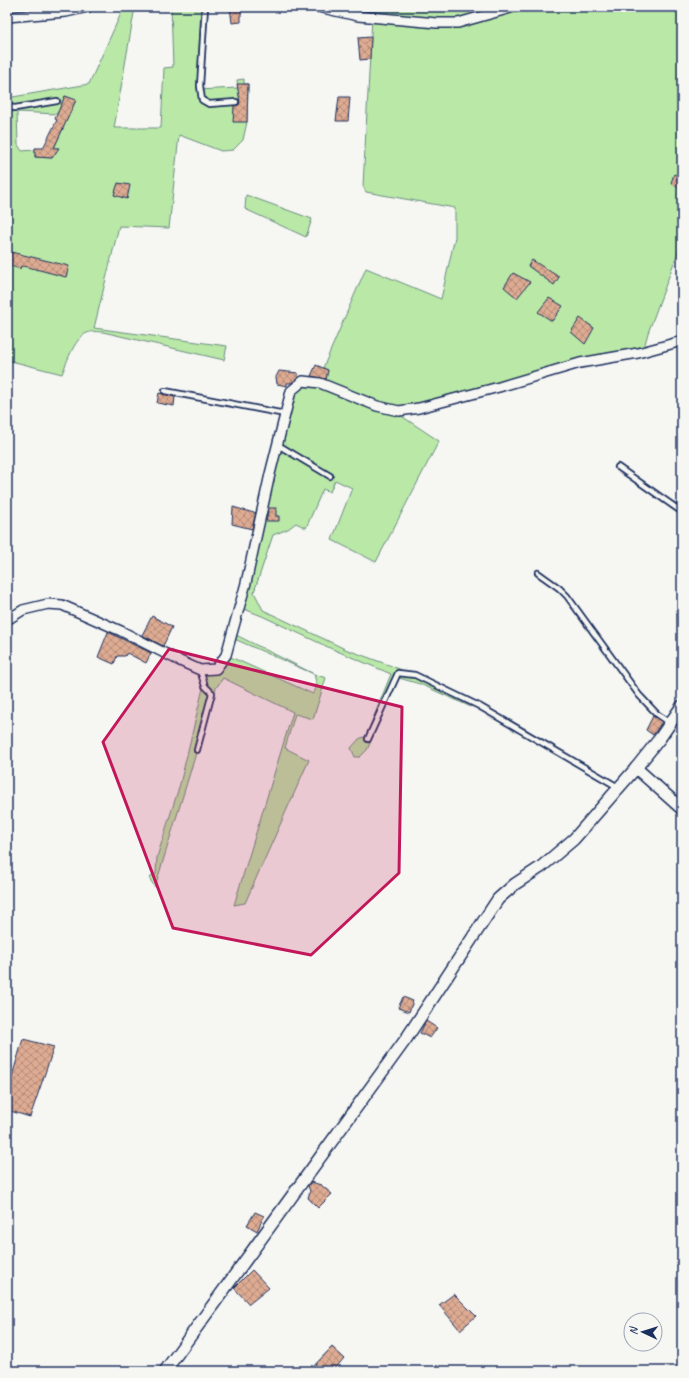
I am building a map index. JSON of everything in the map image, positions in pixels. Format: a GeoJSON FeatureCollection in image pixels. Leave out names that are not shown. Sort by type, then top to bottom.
{"type":"FeatureCollection","features":[{"type":"Feature","properties":{"kind":"street"},"geometry":{"type":"LineString","coordinates":[[7,17],[66,12],[88,7]]}},
{"type":"Feature","properties":{"kind":"street"},"geometry":{"type":"LineString","coordinates":[[318,7],[358,16],[438,23],[458,23],[514,7]]}},
{"type":"Feature","properties":{"kind":"street"},"geometry":{"type":"LineString","coordinates":[[7,620],[23,610],[48,604],[62,605],[121,631],[200,670],[216,669],[226,655],[246,583],[291,391],[303,381],[320,384],[378,406],[399,411],[419,408],[499,387],[580,362],[638,353],[682,341]]}},
{"type":"Feature","properties":{"kind":"street"},"geometry":{"type":"LineString","coordinates":[[165,1371],[406,1039],[498,899],[515,884],[541,866],[574,839],[636,768],[682,706]]}},
{"type":"Feature","properties":{"kind":"street"},"geometry":{"type":"LineString","coordinates":[[636,768],[682,809]]}},
{"type":"Feature","properties":{"kind":"lane"},"geometry":{"type":"LineString","coordinates":[[204,7],[200,86],[202,100],[209,104],[236,102]]}},
{"type":"Feature","properties":{"kind":"lane"},"geometry":{"type":"LineString","coordinates":[[7,107],[15,108],[57,101]]}},
{"type":"Feature","properties":{"kind":"lane"},"geometry":{"type":"LineString","coordinates":[[165,391],[285,414]]}},
{"type":"Feature","properties":{"kind":"lane"},"geometry":{"type":"LineString","coordinates":[[278,445],[330,476]]}},
{"type":"Feature","properties":{"kind":"lane"},"geometry":{"type":"LineString","coordinates":[[618,467],[682,512]]}},
{"type":"Feature","properties":{"kind":"lane"},"geometry":{"type":"LineString","coordinates":[[538,573],[559,588],[567,596],[639,695],[657,714],[670,723]]}},
{"type":"Feature","properties":{"kind":"lane"},"geometry":{"type":"LineString","coordinates":[[197,750],[212,693],[205,686],[200,670]]}},
{"type":"Feature","properties":{"kind":"lane"},"geometry":{"type":"LineString","coordinates":[[368,739],[398,673],[415,675],[479,706],[619,788]]}},
{"type":"Feature","properties":{"kind":"highlighted area"},"geometry":{"type":"Polygon","coordinates":[[[169,649],[402,707],[399,873],[311,955],[173,928],[103,742],[169,649]]]}},
{"type":"Feature","properties":{"kind":"green space"},"geometry":{"type":"Polygon","coordinates":[[[124,7],[135,7],[114,128],[161,128],[164,68],[173,67],[171,7],[201,7],[197,90],[238,88],[237,80],[244,79],[244,84],[248,84],[247,122],[243,140],[233,150],[221,151],[179,135],[169,228],[119,226],[94,328],[227,346],[224,360],[103,332],[90,332],[85,334],[76,343],[62,374],[7,360],[7,98],[89,84],[124,7]],[[65,96],[57,114],[17,112],[18,145],[22,151],[35,150],[35,157],[52,158],[58,148],[54,148],[76,100],[65,96]]]}},
{"type":"Feature","properties":{"kind":"green space"},"geometry":{"type":"Polygon","coordinates":[[[344,7],[682,7],[682,241],[648,333],[643,351],[397,413],[439,441],[376,562],[332,540],[352,488],[335,480],[330,492],[323,489],[306,528],[296,523],[288,529],[273,535],[254,592],[263,610],[345,649],[415,675],[471,703],[471,707],[420,684],[399,678],[367,750],[360,757],[355,757],[351,748],[359,739],[366,736],[391,674],[244,609],[233,625],[236,635],[314,674],[230,637],[291,391],[303,381],[325,385],[328,370],[323,368],[366,268],[441,299],[455,237],[455,208],[366,192],[363,186],[372,17],[344,13],[344,7]]]}},
{"type":"Feature","properties":{"kind":"green space"},"geometry":{"type":"Polygon","coordinates":[[[246,195],[312,219],[306,237],[245,209],[246,195]]]}},
{"type":"Feature","properties":{"kind":"green space"},"geometry":{"type":"Polygon","coordinates":[[[226,655],[313,694],[317,686],[314,674],[326,678],[313,719],[295,714],[285,748],[309,760],[245,903],[234,905],[293,712],[223,678],[216,688],[155,887],[149,878],[156,874],[157,857],[180,784],[203,688],[200,670],[216,669],[226,655]]]}},
{"type":"Feature","properties":{"kind":"building"},"geometry":{"type":"Polygon","coordinates":[[[230,7],[241,7],[241,22],[232,23],[230,7]]]}},
{"type":"Feature","properties":{"kind":"building"},"geometry":{"type":"Polygon","coordinates":[[[371,37],[370,59],[360,60],[358,38],[371,37]]]}},
{"type":"Feature","properties":{"kind":"building"},"geometry":{"type":"Polygon","coordinates":[[[237,84],[248,84],[247,122],[233,122],[234,106],[238,105],[240,102],[237,84]]]}},
{"type":"Feature","properties":{"kind":"building"},"geometry":{"type":"Polygon","coordinates":[[[65,96],[76,100],[54,148],[59,148],[52,158],[35,157],[35,148],[43,148],[57,120],[55,119],[65,96]]]}},
{"type":"Feature","properties":{"kind":"building"},"geometry":{"type":"Polygon","coordinates":[[[339,97],[350,97],[348,121],[336,121],[339,97]]]}},
{"type":"Feature","properties":{"kind":"building"},"geometry":{"type":"Polygon","coordinates":[[[674,174],[682,178],[682,190],[671,183],[674,174]]]}},
{"type":"Feature","properties":{"kind":"building"},"geometry":{"type":"Polygon","coordinates":[[[118,183],[130,185],[127,199],[114,195],[118,183]]]}},
{"type":"Feature","properties":{"kind":"building"},"geometry":{"type":"Polygon","coordinates":[[[11,252],[69,266],[66,277],[28,267],[21,266],[20,269],[8,265],[11,252]]]}},
{"type":"Feature","properties":{"kind":"building"},"geometry":{"type":"Polygon","coordinates":[[[532,260],[559,277],[554,285],[528,266],[532,260]]]}},
{"type":"Feature","properties":{"kind":"building"},"geometry":{"type":"Polygon","coordinates":[[[513,273],[530,282],[517,298],[504,287],[513,273]]]}},
{"type":"Feature","properties":{"kind":"building"},"geometry":{"type":"Polygon","coordinates":[[[549,298],[563,306],[552,321],[538,312],[549,298]]]}},
{"type":"Feature","properties":{"kind":"building"},"geometry":{"type":"Polygon","coordinates":[[[580,318],[594,328],[585,344],[571,332],[580,318]]]}},
{"type":"Feature","properties":{"kind":"building"},"geometry":{"type":"Polygon","coordinates":[[[316,365],[328,370],[326,379],[311,376],[316,365]]]}},
{"type":"Feature","properties":{"kind":"building"},"geometry":{"type":"Polygon","coordinates":[[[279,371],[298,373],[298,378],[291,383],[287,383],[287,386],[277,384],[276,377],[279,371]]]}},
{"type":"Feature","properties":{"kind":"building"},"geometry":{"type":"Polygon","coordinates":[[[159,393],[175,397],[174,406],[157,403],[159,393]]]}},
{"type":"Feature","properties":{"kind":"building"},"geometry":{"type":"Polygon","coordinates":[[[233,507],[254,513],[256,512],[252,529],[232,524],[233,507]]]}},
{"type":"Feature","properties":{"kind":"building"},"geometry":{"type":"Polygon","coordinates":[[[269,508],[276,508],[276,516],[279,516],[279,521],[266,521],[269,508]]]}},
{"type":"Feature","properties":{"kind":"building"},"geometry":{"type":"Polygon","coordinates":[[[152,616],[172,627],[163,646],[142,635],[152,616]]]}},
{"type":"Feature","properties":{"kind":"building"},"geometry":{"type":"Polygon","coordinates":[[[108,632],[151,653],[146,663],[127,653],[125,656],[117,656],[114,664],[98,657],[108,632]]]}},
{"type":"Feature","properties":{"kind":"building"},"geometry":{"type":"Polygon","coordinates":[[[653,716],[662,722],[653,735],[646,730],[653,716]]]}},
{"type":"Feature","properties":{"kind":"building"},"geometry":{"type":"Polygon","coordinates":[[[403,997],[413,1001],[409,1012],[398,1008],[403,997]]]}},
{"type":"Feature","properties":{"kind":"building"},"geometry":{"type":"Polygon","coordinates":[[[426,1021],[437,1028],[430,1038],[420,1033],[426,1021]]]}},
{"type":"Feature","properties":{"kind":"building"},"geometry":{"type":"Polygon","coordinates":[[[23,1039],[54,1047],[30,1117],[7,1110],[7,1093],[23,1039]]]}},
{"type":"Feature","properties":{"kind":"building"},"geometry":{"type":"Polygon","coordinates":[[[311,1182],[321,1185],[332,1194],[318,1208],[308,1198],[310,1191],[308,1186],[311,1182]]]}},
{"type":"Feature","properties":{"kind":"building"},"geometry":{"type":"Polygon","coordinates":[[[255,1212],[264,1216],[257,1231],[247,1225],[255,1212]]]}},
{"type":"Feature","properties":{"kind":"building"},"geometry":{"type":"Polygon","coordinates":[[[252,1270],[269,1288],[249,1304],[234,1288],[252,1270]]]}},
{"type":"Feature","properties":{"kind":"building"},"geometry":{"type":"Polygon","coordinates":[[[454,1294],[476,1316],[460,1330],[439,1305],[454,1294]]]}},
{"type":"Feature","properties":{"kind":"building"},"geometry":{"type":"Polygon","coordinates":[[[332,1347],[344,1358],[333,1371],[309,1371],[332,1347]]]}}]}
